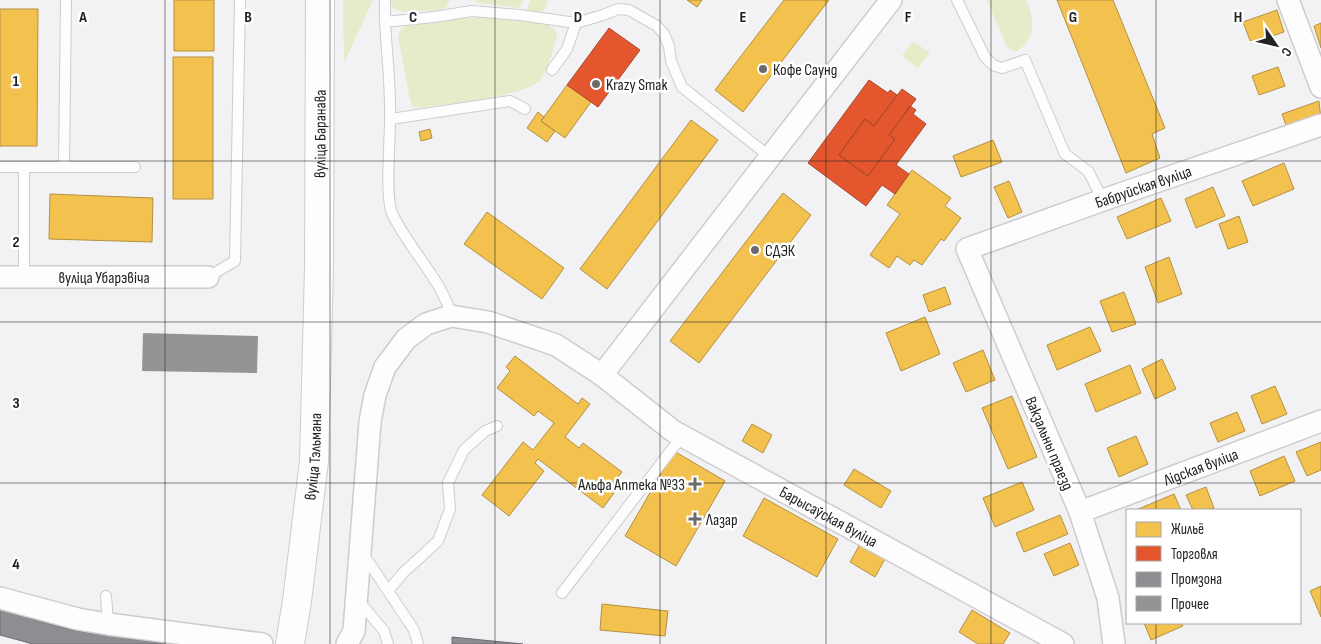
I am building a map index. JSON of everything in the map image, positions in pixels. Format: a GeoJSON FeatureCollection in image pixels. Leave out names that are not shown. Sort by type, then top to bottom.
{"type":"FeatureCollection","features":[{"type":"Feature","properties":{"kind":"main road","name":"вуліца Баранава"},"geometry":{"type":"LineString","coordinates":[[319,268],[320,2]]}},
{"type":"Feature","properties":{"kind":"main road","name":"вуліца Тэльмана"},"geometry":{"type":"LineString","coordinates":[[290,644],[314,461],[319,268]]}},
{"type":"Feature","properties":{"kind":"street"},"geometry":{"type":"LineString","coordinates":[[602,375],[891,0]]}},
{"type":"Feature","properties":{"kind":"street"},"geometry":{"type":"LineString","coordinates":[[1288,0],[1321,87]]}},
{"type":"Feature","properties":{"kind":"street","name":"Бабруйская вуліца"},"geometry":{"type":"LineString","coordinates":[[967,249],[1321,125]]}},
{"type":"Feature","properties":{"kind":"street","name":"Вакзальны праезд"},"geometry":{"type":"LineString","coordinates":[[967,249],[1080,512],[1108,598],[1114,644]]}},
{"type":"Feature","properties":{"kind":"street","name":"вуліца Убарэвіча"},"geometry":{"type":"LineString","coordinates":[[0,277],[208,277]]}},
{"type":"Feature","properties":{"kind":"street"},"geometry":{"type":"LineString","coordinates":[[347,644],[354,631],[370,422],[375,394],[385,366],[406,339],[426,324],[451,316]]}},
{"type":"Feature","properties":{"kind":"street","name":"Барысаўская вуліца"},"geometry":{"type":"LineString","coordinates":[[451,316],[488,322],[556,345],[602,375],[673,431],[1063,644]]}},
{"type":"Feature","properties":{"kind":"street","name":"Лідская вуліца"},"geometry":{"type":"LineString","coordinates":[[1080,512],[1321,421]]}},
{"type":"Feature","properties":{"kind":"street"},"geometry":{"type":"LineString","coordinates":[[0,598],[78,619],[262,644]]}},
{"type":"Feature","properties":{"kind":"lane"},"geometry":{"type":"LineString","coordinates":[[64,167],[66,0]]}},
{"type":"Feature","properties":{"kind":"lane"},"geometry":{"type":"LineString","coordinates":[[208,277],[235,261],[240,0]]}},
{"type":"Feature","properties":{"kind":"lane"},"geometry":{"type":"LineString","coordinates":[[385,0],[390,120],[389,182],[392,212],[408,241],[448,303],[451,316]]}},
{"type":"Feature","properties":{"kind":"lane"},"geometry":{"type":"LineString","coordinates":[[957,0],[985,57],[993,64],[1002,68],[1024,60],[1066,154],[1088,171],[1103,200]]}},
{"type":"Feature","properties":{"kind":"lane"},"geometry":{"type":"LineString","coordinates":[[385,22],[472,11],[520,15],[576,23],[618,10],[629,10],[657,26],[664,34],[669,46],[671,62],[682,87],[770,157]]}},
{"type":"Feature","properties":{"kind":"lane"},"geometry":{"type":"LineString","coordinates":[[552,70],[567,50],[576,23]]}},
{"type":"Feature","properties":{"kind":"lane"},"geometry":{"type":"LineString","coordinates":[[390,120],[510,101],[525,109]]}},
{"type":"Feature","properties":{"kind":"lane"},"geometry":{"type":"LineString","coordinates":[[0,167],[135,167]]}},
{"type":"Feature","properties":{"kind":"lane"},"geometry":{"type":"LineString","coordinates":[[24,167],[24,278]]}},
{"type":"Feature","properties":{"kind":"lane"},"geometry":{"type":"LineString","coordinates":[[388,591],[403,573],[438,541],[450,509],[448,483],[464,450],[485,431],[497,426]]}},
{"type":"Feature","properties":{"kind":"lane"},"geometry":{"type":"LineString","coordinates":[[562,593],[682,436]]}},
{"type":"Feature","properties":{"kind":"lane"},"geometry":{"type":"LineString","coordinates":[[360,549],[414,630],[418,644]]}},
{"type":"Feature","properties":{"kind":"lane"},"geometry":{"type":"LineString","coordinates":[[106,596],[108,624]]}},
{"type":"Feature","properties":{"kind":"lane"},"geometry":{"type":"LineString","coordinates":[[357,598],[384,631],[388,644]]}},
{"type":"Feature","properties":{"kind":"green space"},"geometry":{"type":"Polygon","coordinates":[[[344,0],[373,0],[344,63],[343,3],[344,0]]]}},
{"type":"Feature","properties":{"kind":"green space"},"geometry":{"type":"Polygon","coordinates":[[[390,0],[449,0],[446,7],[441,10],[403,12],[394,9],[390,0]]]}},
{"type":"Feature","properties":{"kind":"green space"},"geometry":{"type":"Polygon","coordinates":[[[475,0],[523,0],[520,8],[478,3],[475,0]]]}},
{"type":"Feature","properties":{"kind":"green space"},"geometry":{"type":"Polygon","coordinates":[[[530,0],[548,0],[545,9],[540,13],[528,12],[530,0]]]}},
{"type":"Feature","properties":{"kind":"green space"},"geometry":{"type":"Polygon","coordinates":[[[987,0],[1026,0],[1031,14],[1031,34],[1017,51],[1007,47],[987,0]]]}},
{"type":"Feature","properties":{"kind":"green space"},"geometry":{"type":"Polygon","coordinates":[[[467,18],[498,18],[546,24],[552,27],[557,36],[544,75],[533,85],[520,91],[465,102],[419,108],[413,106],[410,100],[398,37],[401,31],[410,24],[467,18]]]}},
{"type":"Feature","properties":{"kind":"green space"},"geometry":{"type":"Polygon","coordinates":[[[913,41],[930,53],[918,68],[902,56],[913,41]]]}},
{"type":"Feature","properties":{"kind":"building: Жильё"},"geometry":{"type":"Polygon","coordinates":[[[174,0],[214,0],[214,51],[174,51],[174,0]]]}},
{"type":"Feature","properties":{"kind":"building: Жильё"},"geometry":{"type":"Polygon","coordinates":[[[687,0],[702,0],[697,7],[687,0]]]}},
{"type":"Feature","properties":{"kind":"building: Жильё"},"geometry":{"type":"Polygon","coordinates":[[[784,0],[829,0],[743,112],[715,90],[784,0]]]}},
{"type":"Feature","properties":{"kind":"building: Жильё"},"geometry":{"type":"Polygon","coordinates":[[[1057,0],[1113,0],[1165,128],[1152,134],[1160,158],[1126,173],[1057,0]]]}},
{"type":"Feature","properties":{"kind":"building: Жильё"},"geometry":{"type":"Polygon","coordinates":[[[0,9],[38,9],[37,146],[0,146],[0,9]]]}},
{"type":"Feature","properties":{"kind":"building: Жильё"},"geometry":{"type":"Polygon","coordinates":[[[1277,10],[1284,32],[1251,43],[1243,22],[1277,10]]]}},
{"type":"Feature","properties":{"kind":"building: Жильё"},"geometry":{"type":"Polygon","coordinates":[[[1321,23],[1321,48],[1314,26],[1321,23]]]}},
{"type":"Feature","properties":{"kind":"building: Жильё"},"geometry":{"type":"Polygon","coordinates":[[[173,57],[213,57],[213,199],[173,199],[173,57]]]}},
{"type":"Feature","properties":{"kind":"building: Жильё"},"geometry":{"type":"Polygon","coordinates":[[[1278,67],[1285,86],[1259,95],[1252,76],[1278,67]]]}},
{"type":"Feature","properties":{"kind":"building: Жильё"},"geometry":{"type":"Polygon","coordinates":[[[567,85],[591,102],[565,138],[541,121],[567,85]]]}},
{"type":"Feature","properties":{"kind":"building: Жильё"},"geometry":{"type":"Polygon","coordinates":[[[1319,101],[1321,120],[1288,131],[1282,114],[1319,101]]]}},
{"type":"Feature","properties":{"kind":"building: Жильё"},"geometry":{"type":"Polygon","coordinates":[[[538,112],[544,117],[541,121],[555,131],[547,142],[527,128],[538,112]]]}},
{"type":"Feature","properties":{"kind":"building: Жильё"},"geometry":{"type":"Polygon","coordinates":[[[691,120],[718,140],[607,289],[580,269],[691,120]]]}},
{"type":"Feature","properties":{"kind":"building: Жильё"},"geometry":{"type":"Polygon","coordinates":[[[430,129],[432,138],[421,141],[419,132],[430,129]]]}},
{"type":"Feature","properties":{"kind":"building: Жильё"},"geometry":{"type":"Polygon","coordinates":[[[993,140],[1002,162],[961,177],[953,156],[993,140]]]}},
{"type":"Feature","properties":{"kind":"building: Жильё"},"geometry":{"type":"Polygon","coordinates":[[[1284,163],[1294,189],[1253,206],[1242,181],[1284,163]]]}},
{"type":"Feature","properties":{"kind":"building: Жильё"},"geometry":{"type":"Polygon","coordinates":[[[912,170],[951,198],[945,206],[961,218],[944,241],[941,239],[922,265],[914,260],[910,265],[897,256],[889,268],[870,255],[900,214],[887,205],[912,170]]]}},
{"type":"Feature","properties":{"kind":"building: Жильё"},"geometry":{"type":"Polygon","coordinates":[[[1009,181],[1022,212],[1008,218],[994,187],[1009,181]]]}},
{"type":"Feature","properties":{"kind":"building: Жильё"},"geometry":{"type":"Polygon","coordinates":[[[1213,187],[1225,216],[1196,228],[1185,199],[1213,187]]]}},
{"type":"Feature","properties":{"kind":"building: Жильё"},"geometry":{"type":"Polygon","coordinates":[[[783,193],[811,215],[699,363],[670,341],[783,193]]]}},
{"type":"Feature","properties":{"kind":"building: Жильё"},"geometry":{"type":"Polygon","coordinates":[[[50,194],[153,198],[152,242],[49,239],[50,194]]]}},
{"type":"Feature","properties":{"kind":"building: Жильё"},"geometry":{"type":"Polygon","coordinates":[[[1161,198],[1171,221],[1127,239],[1117,217],[1161,198]]]}},
{"type":"Feature","properties":{"kind":"building: Жильё"},"geometry":{"type":"Polygon","coordinates":[[[487,212],[564,268],[542,299],[464,244],[487,212]]]}},
{"type":"Feature","properties":{"kind":"building: Жильё"},"geometry":{"type":"Polygon","coordinates":[[[1239,216],[1248,242],[1228,249],[1219,224],[1239,216]]]}},
{"type":"Feature","properties":{"kind":"building: Жильё"},"geometry":{"type":"Polygon","coordinates":[[[1169,257],[1182,294],[1158,303],[1145,267],[1169,257]]]}},
{"type":"Feature","properties":{"kind":"building: Жильё"},"geometry":{"type":"Polygon","coordinates":[[[945,287],[951,304],[929,312],[923,295],[945,287]]]}},
{"type":"Feature","properties":{"kind":"building: Жильё"},"geometry":{"type":"Polygon","coordinates":[[[1124,292],[1136,324],[1112,332],[1100,301],[1124,292]]]}},
{"type":"Feature","properties":{"kind":"building: Жильё"},"geometry":{"type":"Polygon","coordinates":[[[925,317],[940,354],[901,371],[886,333],[925,317]]]}},
{"type":"Feature","properties":{"kind":"building: Жильё"},"geometry":{"type":"Polygon","coordinates":[[[1090,327],[1101,351],[1057,370],[1047,345],[1090,327]]]}},
{"type":"Feature","properties":{"kind":"building: Жильё"},"geometry":{"type":"Polygon","coordinates":[[[983,350],[995,380],[966,392],[953,363],[983,350]]]}},
{"type":"Feature","properties":{"kind":"building: Жильё"},"geometry":{"type":"Polygon","coordinates":[[[515,356],[578,404],[582,398],[590,404],[565,437],[579,448],[583,443],[622,472],[609,489],[614,493],[603,508],[538,459],[535,463],[544,471],[509,516],[482,495],[523,442],[533,450],[554,423],[538,411],[534,416],[497,388],[510,371],[506,367],[515,356]]]}},
{"type":"Feature","properties":{"kind":"building: Жильё"},"geometry":{"type":"Polygon","coordinates":[[[1162,359],[1176,389],[1155,399],[1142,369],[1162,359]]]}},
{"type":"Feature","properties":{"kind":"building: Жильё"},"geometry":{"type":"Polygon","coordinates":[[[1130,365],[1141,393],[1096,412],[1085,384],[1130,365]]]}},
{"type":"Feature","properties":{"kind":"building: Жильё"},"geometry":{"type":"Polygon","coordinates":[[[1275,386],[1287,414],[1262,424],[1251,396],[1275,386]]]}},
{"type":"Feature","properties":{"kind":"building: Жильё"},"geometry":{"type":"Polygon","coordinates":[[[1012,396],[1037,457],[1008,469],[982,408],[1012,396]]]}},
{"type":"Feature","properties":{"kind":"building: Жильё"},"geometry":{"type":"Polygon","coordinates":[[[1237,412],[1245,431],[1218,442],[1210,423],[1237,412]]]}},
{"type":"Feature","properties":{"kind":"building: Жильё"},"geometry":{"type":"Polygon","coordinates":[[[752,424],[772,435],[763,453],[742,441],[752,424]]]}},
{"type":"Feature","properties":{"kind":"building: Жильё"},"geometry":{"type":"Polygon","coordinates":[[[1136,436],[1148,464],[1119,477],[1107,448],[1136,436]]]}},
{"type":"Feature","properties":{"kind":"building: Жильё"},"geometry":{"type":"Polygon","coordinates":[[[1321,442],[1321,470],[1307,476],[1296,452],[1321,442]]]}},
{"type":"Feature","properties":{"kind":"building: Жильё"},"geometry":{"type":"Polygon","coordinates":[[[674,451],[725,481],[676,566],[625,536],[674,451]]]}},
{"type":"Feature","properties":{"kind":"building: Жильё"},"geometry":{"type":"Polygon","coordinates":[[[1284,456],[1295,481],[1260,496],[1250,471],[1284,456]]]}},
{"type":"Feature","properties":{"kind":"building: Жильё"},"geometry":{"type":"Polygon","coordinates":[[[854,469],[891,491],[881,508],[844,485],[854,469]]]}},
{"type":"Feature","properties":{"kind":"building: Жильё"},"geometry":{"type":"Polygon","coordinates":[[[1022,482],[1034,510],[995,527],[983,498],[1022,482]]]}},
{"type":"Feature","properties":{"kind":"building: Жильё"},"geometry":{"type":"Polygon","coordinates":[[[1206,487],[1214,508],[1193,509],[1186,495],[1206,487]]]}},
{"type":"Feature","properties":{"kind":"building: Жильё"},"geometry":{"type":"Polygon","coordinates":[[[1174,494],[1181,509],[1138,509],[1174,494]]]}},
{"type":"Feature","properties":{"kind":"building: Жильё"},"geometry":{"type":"Polygon","coordinates":[[[764,498],[838,539],[817,577],[743,536],[764,498]]]}},
{"type":"Feature","properties":{"kind":"building: Жильё"},"geometry":{"type":"Polygon","coordinates":[[[1060,515],[1068,534],[1024,552],[1016,533],[1060,515]]]}},
{"type":"Feature","properties":{"kind":"building: Жильё"},"geometry":{"type":"Polygon","coordinates":[[[1070,543],[1079,565],[1054,576],[1044,554],[1070,543]]]}},
{"type":"Feature","properties":{"kind":"building: Жильё"},"geometry":{"type":"Polygon","coordinates":[[[860,544],[885,559],[875,577],[850,562],[860,544]]]}},
{"type":"Feature","properties":{"kind":"building: Жильё"},"geometry":{"type":"Polygon","coordinates":[[[1321,586],[1321,617],[1310,591],[1321,586]]]}},
{"type":"Feature","properties":{"kind":"building: Жильё"},"geometry":{"type":"Polygon","coordinates":[[[602,604],[668,611],[665,636],[600,630],[602,604]]]}},
{"type":"Feature","properties":{"kind":"building: Жильё"},"geometry":{"type":"Polygon","coordinates":[[[972,610],[1010,633],[1003,644],[978,644],[959,632],[972,610]]]}},
{"type":"Feature","properties":{"kind":"building: Жильё"},"geometry":{"type":"Polygon","coordinates":[[[1144,624],[1182,624],[1183,626],[1151,640],[1144,624]]]}},
{"type":"Feature","properties":{"kind":"building: Торговля"},"geometry":{"type":"Polygon","coordinates":[[[609,28],[640,50],[598,107],[567,85],[609,28]]]}},
{"type":"Feature","properties":{"kind":"building: Торговля"},"geometry":{"type":"Polygon","coordinates":[[[869,80],[888,93],[890,90],[897,95],[874,126],[865,119],[839,155],[868,176],[895,139],[889,135],[910,106],[916,110],[913,114],[926,124],[896,165],[909,174],[895,194],[882,185],[866,206],[808,163],[869,80]]]}},
{"type":"Feature","properties":{"kind":"building: Торговля"},"geometry":{"type":"Polygon","coordinates":[[[902,89],[916,99],[889,135],[895,139],[868,176],[839,155],[865,119],[874,126],[902,89]]]}},
{"type":"Feature","properties":{"kind":"building: Промзона"},"geometry":{"type":"Polygon","coordinates":[[[0,610],[72,630],[167,644],[33,644],[0,635],[0,610]]]}},
{"type":"Feature","properties":{"kind":"building: Промзона"},"geometry":{"type":"Polygon","coordinates":[[[452,637],[523,644],[452,644],[452,637]]]}},
{"type":"Feature","properties":{"kind":"building: Прочее"},"geometry":{"type":"Polygon","coordinates":[[[143,333],[258,336],[257,373],[142,371],[143,333]]]}},
{"type":"Feature","properties":{"kind":"place","name":"Кофе Саунд"},"geometry":{"type":"Point","coordinates":[763,69]}},
{"type":"Feature","properties":{"kind":"place","name":"Krazy Smak"},"geometry":{"type":"Point","coordinates":[596,84]}},
{"type":"Feature","properties":{"kind":"place","name":"СДЭК"},"geometry":{"type":"Point","coordinates":[755,250]}},
{"type":"Feature","properties":{"kind":"place","name":"Альфа Аптека №33"},"geometry":{"type":"Point","coordinates":[695,484]}},
{"type":"Feature","properties":{"kind":"place","name":"Лазар"},"geometry":{"type":"Point","coordinates":[695,519]}}]}
